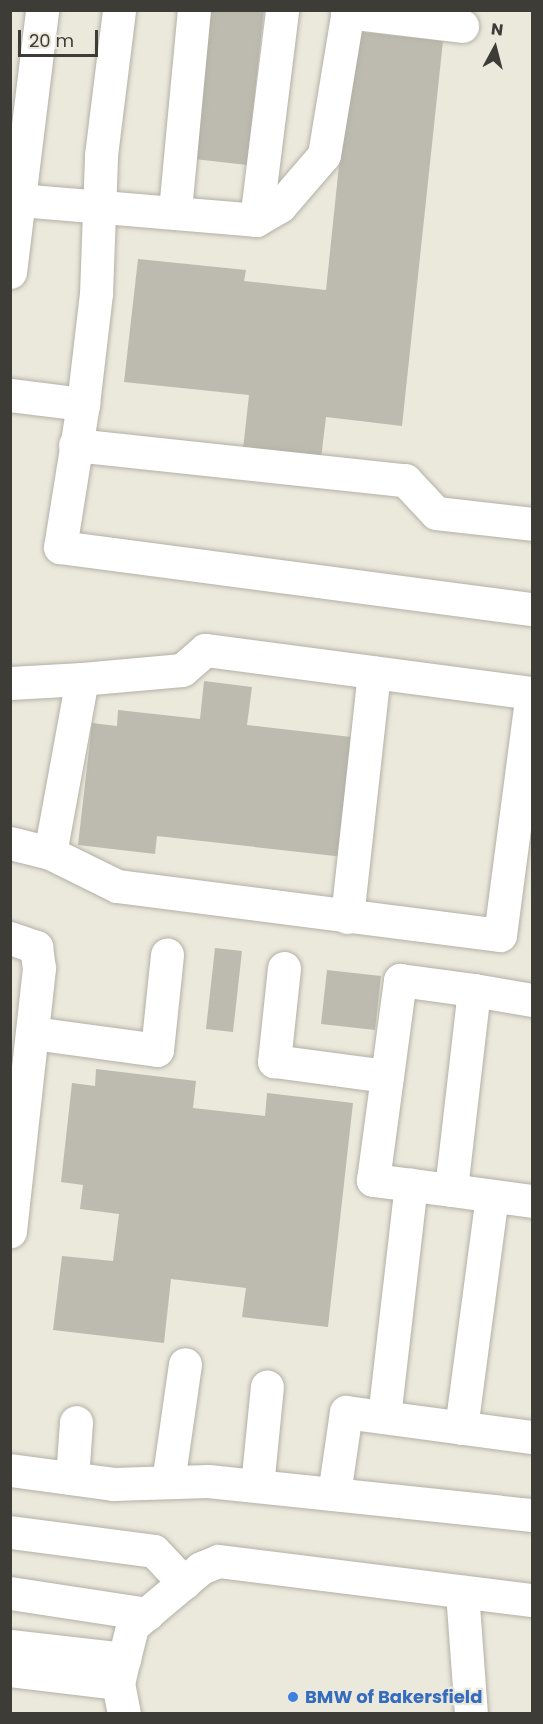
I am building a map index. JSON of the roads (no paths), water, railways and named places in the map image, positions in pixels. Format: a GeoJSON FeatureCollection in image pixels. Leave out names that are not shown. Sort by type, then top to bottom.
{"type":"FeatureCollection","features":[{"type":"Feature","properties":{"kind":"street"},"geometry":{"type":"LineString","coordinates":[[10,272],[42,10]]}},
{"type":"Feature","properties":{"kind":"street"},"geometry":{"type":"LineString","coordinates":[[119,10],[99,208],[96,294],[83,404],[60,547],[532,609]]}},
{"type":"Feature","properties":{"kind":"street"},"geometry":{"type":"LineString","coordinates":[[175,210],[194,10]]}},
{"type":"Feature","properties":{"kind":"street"},"geometry":{"type":"LineString","coordinates":[[256,220],[282,10]]}},
{"type":"Feature","properties":{"kind":"street"},"geometry":{"type":"LineString","coordinates":[[16,211],[99,208],[175,210],[256,220],[280,206],[324,155],[348,11],[462,26]]}},
{"type":"Feature","properties":{"kind":"street"},"geometry":{"type":"LineString","coordinates":[[10,394],[83,404]]}},
{"type":"Feature","properties":{"kind":"street"},"geometry":{"type":"LineString","coordinates":[[75,445],[405,480],[436,513],[532,524]]}},
{"type":"Feature","properties":{"kind":"street"},"geometry":{"type":"LineString","coordinates":[[10,683],[182,670],[205,650],[532,693],[500,935],[117,886],[51,853],[10,843]]}},
{"type":"Feature","properties":{"kind":"street"},"geometry":{"type":"LineString","coordinates":[[347,917],[374,672]]}},
{"type":"Feature","properties":{"kind":"street"},"geometry":{"type":"LineString","coordinates":[[51,853],[82,679]]}},
{"type":"Feature","properties":{"kind":"street"},"geometry":{"type":"LineString","coordinates":[[10,938],[36,947],[39,968],[11,1229]]}},
{"type":"Feature","properties":{"kind":"street"},"geometry":{"type":"LineString","coordinates":[[33,1034],[157,1050],[167,955]]}},
{"type":"Feature","properties":{"kind":"street"},"geometry":{"type":"LineString","coordinates":[[284,968],[274,1061],[387,1076]]}},
{"type":"Feature","properties":{"kind":"street"},"geometry":{"type":"LineString","coordinates":[[532,1000],[400,980],[373,1180],[532,1201]]}},
{"type":"Feature","properties":{"kind":"street"},"geometry":{"type":"LineString","coordinates":[[450,1191],[474,990]]}},
{"type":"Feature","properties":{"kind":"street"},"geometry":{"type":"LineString","coordinates":[[384,1417],[411,1185]]}},
{"type":"Feature","properties":{"kind":"street"},"geometry":{"type":"LineString","coordinates":[[461,1428],[492,1197]]}},
{"type":"Feature","properties":{"kind":"street"},"geometry":{"type":"LineString","coordinates":[[168,1482],[185,1364]]}},
{"type":"Feature","properties":{"kind":"street"},"geometry":{"type":"LineString","coordinates":[[257,1486],[267,1386]]}},
{"type":"Feature","properties":{"kind":"street"},"geometry":{"type":"LineString","coordinates":[[334,1494],[346,1412],[532,1437]]}},
{"type":"Feature","properties":{"kind":"street"},"geometry":{"type":"LineString","coordinates":[[72,1479],[76,1422]]}},
{"type":"Feature","properties":{"kind":"street"},"geometry":{"type":"LineString","coordinates":[[10,1470],[113,1484],[208,1481],[532,1515]]}},
{"type":"Feature","properties":{"kind":"street"},"geometry":{"type":"LineString","coordinates":[[10,1532],[154,1551],[184,1583]]}},
{"type":"Feature","properties":{"kind":"street"},"geometry":{"type":"LineString","coordinates":[[122,1685],[132,1626],[201,1568],[218,1561],[532,1600]]}},
{"type":"Feature","properties":{"kind":"street"},"geometry":{"type":"LineString","coordinates":[[462,1592],[471,1713]]}},
{"type":"Feature","properties":{"kind":"street"},"geometry":{"type":"LineString","coordinates":[[10,1593],[147,1614]]}},
{"type":"Feature","properties":{"kind":"street"},"geometry":{"type":"LineString","coordinates":[[10,1646],[122,1685]]}},
{"type":"Feature","properties":{"kind":"street"},"geometry":{"type":"LineString","coordinates":[[10,1670],[122,1685]]}},
{"type":"Feature","properties":{"kind":"place","name":"BMW of Bakersfield"},"geometry":{"type":"Point","coordinates":[293,1697]}}]}
